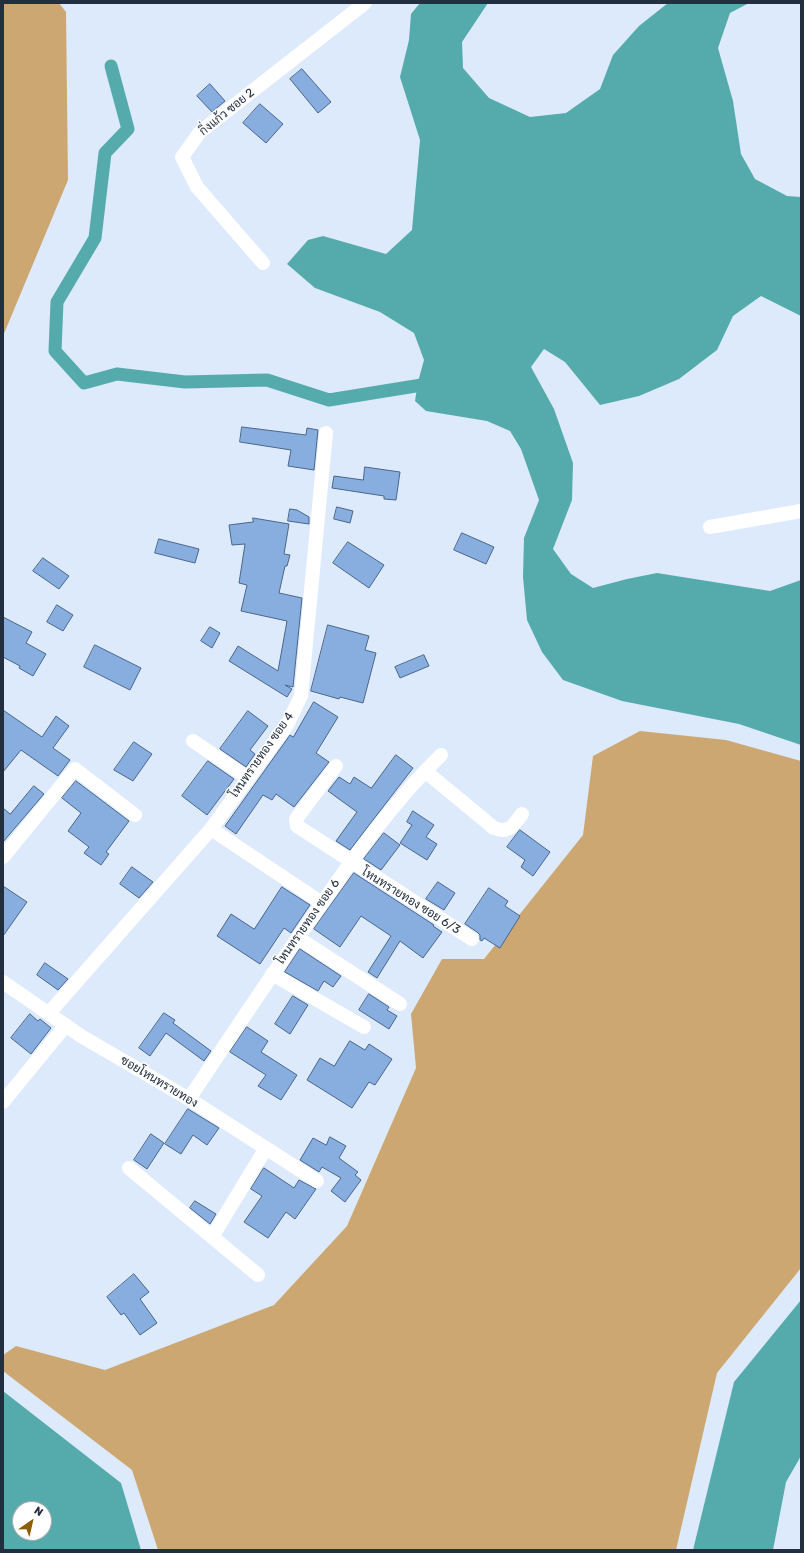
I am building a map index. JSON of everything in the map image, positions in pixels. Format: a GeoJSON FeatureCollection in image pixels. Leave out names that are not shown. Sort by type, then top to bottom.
{"type":"FeatureCollection","features":[{"type":"Feature","properties":{"kind":"street","name":"กิ่งแก้ว ซอย 2"},"geometry":{"type":"LineString","coordinates":[[263,263],[197,187],[182,157],[200,132],[365,3]]}},
{"type":"Feature","properties":{"kind":"street","name":"โหนทรายทอง ซอย 4"},"geometry":{"type":"LineString","coordinates":[[49,1013],[211,829],[286,725],[301,696],[326,433]]}},
{"type":"Feature","properties":{"kind":"street"},"geometry":{"type":"LineString","coordinates":[[710,528],[801,511]]}},
{"type":"Feature","properties":{"kind":"street"},"geometry":{"type":"LineString","coordinates":[[193,741],[248,778]]}},
{"type":"Feature","properties":{"kind":"street","name":"โหนทรายทอง ซอย 6"},"geometry":{"type":"LineString","coordinates":[[189,1099],[272,974],[350,862],[396,802],[441,755]]}},
{"type":"Feature","properties":{"kind":"street","name":"โหนทรายทอง ซอย 6/3"},"geometry":{"type":"LineString","coordinates":[[336,766],[296,819],[295,823],[300,829],[350,862],[472,939]]}},
{"type":"Feature","properties":{"kind":"street"},"geometry":{"type":"LineString","coordinates":[[3,857],[76,768],[135,815]]}},
{"type":"Feature","properties":{"kind":"street"},"geometry":{"type":"LineString","coordinates":[[425,771],[494,828],[504,830],[509,829],[522,814]]}},
{"type":"Feature","properties":{"kind":"street"},"geometry":{"type":"LineString","coordinates":[[211,829],[322,903]]}},
{"type":"Feature","properties":{"kind":"street"},"geometry":{"type":"LineString","coordinates":[[298,938],[400,1004]]}},
{"type":"Feature","properties":{"kind":"street"},"geometry":{"type":"LineString","coordinates":[[272,974],[364,1027]]}},
{"type":"Feature","properties":{"kind":"street","name":"ซอยโหนทรายทอง"},"geometry":{"type":"LineString","coordinates":[[3,982],[81,1036],[189,1099],[317,1181]]}},
{"type":"Feature","properties":{"kind":"street"},"geometry":{"type":"LineString","coordinates":[[3,1102],[66,1025]]}},
{"type":"Feature","properties":{"kind":"street"},"geometry":{"type":"LineString","coordinates":[[212,1237],[266,1148]]}},
{"type":"Feature","properties":{"kind":"street"},"geometry":{"type":"LineString","coordinates":[[129,1168],[258,1275]]}},
{"type":"Feature","properties":{"kind":"shaded area"},"geometry":{"type":"Polygon","coordinates":[[[3,3],[59,3],[66,12],[68,180],[3,336],[3,3]]]}},
{"type":"Feature","properties":{"kind":"shaded area"},"geometry":{"type":"Polygon","coordinates":[[[420,3],[488,3],[462,42],[463,68],[489,98],[530,117],[566,113],[600,89],[613,55],[639,26],[668,3],[749,3],[730,13],[718,48],[733,101],[741,154],[755,179],[787,196],[801,197],[801,316],[761,296],[733,316],[717,350],[679,379],[639,396],[600,405],[565,362],[544,349],[531,367],[554,409],[573,463],[572,500],[553,549],[571,574],[593,588],[657,573],[770,591],[801,580],[801,745],[739,724],[622,701],[563,680],[542,652],[527,620],[523,577],[524,538],[539,500],[521,449],[510,431],[487,421],[426,411],[415,401],[424,360],[414,333],[380,312],[315,288],[287,264],[308,240],[323,236],[386,254],[412,230],[420,140],[400,77],[409,40],[411,14],[420,3]]]}},
{"type":"Feature","properties":{"kind":"shaded area"},"geometry":{"type":"Polygon","coordinates":[[[640,731],[726,740],[801,761],[801,1268],[717,1373],[676,1550],[158,1550],[132,1470],[3,1371],[3,1355],[16,1346],[105,1370],[274,1305],[347,1226],[416,1068],[411,1014],[442,959],[484,959],[583,835],[593,756],[640,731]]]}},
{"type":"Feature","properties":{"kind":"shaded area"},"geometry":{"type":"Polygon","coordinates":[[[801,1300],[801,1456],[786,1482],[773,1550],[693,1550],[734,1382],[801,1300]]]}},
{"type":"Feature","properties":{"kind":"shaded area"},"geometry":{"type":"Polygon","coordinates":[[[3,1391],[121,1483],[141,1550],[3,1550],[3,1391]]]}},
{"type":"Feature","properties":{"kind":"building"},"geometry":{"type":"Polygon","coordinates":[[[302,69],[331,102],[318,113],[290,79],[302,69]]]}},
{"type":"Feature","properties":{"kind":"building"},"geometry":{"type":"Polygon","coordinates":[[[210,84],[225,101],[212,112],[197,96],[210,84]]]}},
{"type":"Feature","properties":{"kind":"building"},"geometry":{"type":"Polygon","coordinates":[[[260,104],[283,124],[266,143],[243,123],[260,104]]]}},
{"type":"Feature","properties":{"kind":"building"},"geometry":{"type":"Polygon","coordinates":[[[242,427],[306,435],[307,428],[318,430],[314,470],[288,466],[291,450],[240,442],[242,427]]]}},
{"type":"Feature","properties":{"kind":"building"},"geometry":{"type":"Polygon","coordinates":[[[365,467],[400,472],[396,500],[384,499],[384,496],[332,488],[334,476],[363,480],[365,467]]]}},
{"type":"Feature","properties":{"kind":"building"},"geometry":{"type":"Polygon","coordinates":[[[337,507],[353,511],[350,523],[334,519],[337,507]]]}},
{"type":"Feature","properties":{"kind":"building"},"geometry":{"type":"Polygon","coordinates":[[[290,509],[297,510],[309,517],[309,524],[288,521],[290,509]]]}},
{"type":"Feature","properties":{"kind":"building"},"geometry":{"type":"Polygon","coordinates":[[[253,518],[289,524],[284,554],[290,555],[287,566],[285,566],[279,593],[302,598],[293,687],[285,685],[292,689],[287,697],[229,661],[238,646],[278,671],[287,621],[241,611],[247,585],[239,583],[245,544],[232,545],[229,525],[253,522],[253,518]]]}},
{"type":"Feature","properties":{"kind":"building"},"geometry":{"type":"Polygon","coordinates":[[[462,533],[494,547],[486,564],[454,550],[462,533]]]}},
{"type":"Feature","properties":{"kind":"building"},"geometry":{"type":"Polygon","coordinates":[[[159,539],[199,549],[195,563],[155,553],[159,539]]]}},
{"type":"Feature","properties":{"kind":"building"},"geometry":{"type":"Polygon","coordinates":[[[348,542],[384,565],[369,588],[333,563],[348,542]]]}},
{"type":"Feature","properties":{"kind":"building"},"geometry":{"type":"Polygon","coordinates":[[[43,558],[69,576],[59,589],[33,571],[43,558]]]}},
{"type":"Feature","properties":{"kind":"building"},"geometry":{"type":"Polygon","coordinates":[[[57,605],[73,615],[63,631],[47,622],[57,605]]]}},
{"type":"Feature","properties":{"kind":"building"},"geometry":{"type":"Polygon","coordinates":[[[3,617],[32,632],[26,643],[46,654],[33,676],[19,668],[20,666],[3,657],[3,617]]]}},
{"type":"Feature","properties":{"kind":"building"},"geometry":{"type":"Polygon","coordinates":[[[328,625],[369,636],[365,650],[376,653],[363,703],[340,697],[339,699],[311,691],[328,625]]]}},
{"type":"Feature","properties":{"kind":"building"},"geometry":{"type":"Polygon","coordinates":[[[210,627],[220,633],[212,648],[201,641],[210,627]]]}},
{"type":"Feature","properties":{"kind":"building"},"geometry":{"type":"Polygon","coordinates":[[[95,645],[141,668],[130,690],[84,667],[95,645]]]}},
{"type":"Feature","properties":{"kind":"building"},"geometry":{"type":"Polygon","coordinates":[[[424,655],[429,666],[400,678],[395,667],[424,655]]]}},
{"type":"Feature","properties":{"kind":"building"},"geometry":{"type":"Polygon","coordinates":[[[314,702],[338,717],[316,753],[329,762],[294,807],[276,794],[272,800],[263,795],[236,834],[225,826],[290,735],[293,737],[314,702]]]}},
{"type":"Feature","properties":{"kind":"building"},"geometry":{"type":"Polygon","coordinates":[[[3,710],[42,737],[56,716],[69,726],[53,748],[70,760],[58,776],[21,750],[3,772],[3,710]]]}},
{"type":"Feature","properties":{"kind":"building"},"geometry":{"type":"Polygon","coordinates":[[[248,711],[268,726],[250,750],[255,754],[246,767],[220,749],[248,711]]]}},
{"type":"Feature","properties":{"kind":"building"},"geometry":{"type":"Polygon","coordinates":[[[134,742],[152,754],[133,781],[114,770],[134,742]]]}},
{"type":"Feature","properties":{"kind":"building"},"geometry":{"type":"Polygon","coordinates":[[[396,755],[413,768],[350,850],[336,841],[357,812],[328,791],[339,777],[350,784],[354,777],[371,788],[396,755]]]}},
{"type":"Feature","properties":{"kind":"building"},"geometry":{"type":"Polygon","coordinates":[[[208,761],[234,779],[207,815],[182,796],[208,761]]]}},
{"type":"Feature","properties":{"kind":"building"},"geometry":{"type":"Polygon","coordinates":[[[76,781],[129,821],[106,852],[109,854],[101,865],[84,853],[89,847],[68,831],[81,813],[62,798],[76,781]]]}},
{"type":"Feature","properties":{"kind":"building"},"geometry":{"type":"Polygon","coordinates":[[[34,786],[44,794],[3,842],[3,808],[10,814],[34,786]]]}},
{"type":"Feature","properties":{"kind":"building"},"geometry":{"type":"Polygon","coordinates":[[[413,811],[434,825],[426,837],[437,844],[427,860],[400,843],[412,825],[407,822],[413,811]]]}},
{"type":"Feature","properties":{"kind":"building"},"geometry":{"type":"Polygon","coordinates":[[[520,830],[550,852],[533,876],[521,867],[525,860],[507,847],[520,830]]]}},
{"type":"Feature","properties":{"kind":"building"},"geometry":{"type":"Polygon","coordinates":[[[384,833],[400,845],[381,870],[364,859],[384,833]]]}},
{"type":"Feature","properties":{"kind":"building"},"geometry":{"type":"Polygon","coordinates":[[[132,867],[153,882],[139,898],[120,884],[132,867]]]}},
{"type":"Feature","properties":{"kind":"building"},"geometry":{"type":"Polygon","coordinates":[[[354,873],[434,925],[433,926],[442,932],[423,958],[400,941],[377,978],[368,972],[391,936],[361,916],[340,947],[314,929],[354,873]]]}},
{"type":"Feature","properties":{"kind":"building"},"geometry":{"type":"Polygon","coordinates":[[[438,882],[455,893],[444,910],[426,899],[438,882]]]}},
{"type":"Feature","properties":{"kind":"building"},"geometry":{"type":"Polygon","coordinates":[[[3,886],[27,902],[3,936],[3,886]]]}},
{"type":"Feature","properties":{"kind":"building"},"geometry":{"type":"Polygon","coordinates":[[[282,887],[310,905],[291,933],[284,928],[260,964],[217,936],[231,914],[254,929],[282,887]]]}},
{"type":"Feature","properties":{"kind":"building"},"geometry":{"type":"Polygon","coordinates":[[[489,888],[508,901],[505,906],[520,916],[500,948],[484,938],[482,941],[480,940],[480,935],[465,924],[489,888]]]}},
{"type":"Feature","properties":{"kind":"building"},"geometry":{"type":"Polygon","coordinates":[[[300,949],[341,976],[333,987],[324,981],[318,991],[285,972],[300,949]]]}},
{"type":"Feature","properties":{"kind":"building"},"geometry":{"type":"Polygon","coordinates":[[[45,963],[68,979],[58,990],[37,975],[45,963]]]}},
{"type":"Feature","properties":{"kind":"building"},"geometry":{"type":"Polygon","coordinates":[[[369,994],[389,1007],[387,1010],[397,1016],[389,1029],[359,1010],[369,994]]]}},
{"type":"Feature","properties":{"kind":"building"},"geometry":{"type":"Polygon","coordinates":[[[293,996],[308,1005],[290,1034],[275,1024],[293,996]]]}},
{"type":"Feature","properties":{"kind":"building"},"geometry":{"type":"Polygon","coordinates":[[[164,1013],[175,1020],[173,1023],[211,1051],[204,1061],[166,1033],[150,1056],[139,1048],[164,1013]]]}},
{"type":"Feature","properties":{"kind":"building"},"geometry":{"type":"Polygon","coordinates":[[[30,1014],[38,1021],[40,1019],[51,1028],[31,1054],[11,1038],[30,1014]]]}},
{"type":"Feature","properties":{"kind":"building"},"geometry":{"type":"Polygon","coordinates":[[[247,1027],[268,1041],[261,1052],[297,1075],[281,1100],[258,1086],[266,1075],[230,1052],[247,1027]]]}},
{"type":"Feature","properties":{"kind":"building"},"geometry":{"type":"Polygon","coordinates":[[[350,1041],[365,1050],[369,1044],[392,1059],[375,1085],[369,1082],[352,1108],[307,1080],[320,1058],[334,1066],[350,1041]]]}},
{"type":"Feature","properties":{"kind":"building"},"geometry":{"type":"Polygon","coordinates":[[[188,1109],[219,1128],[207,1145],[193,1135],[181,1154],[165,1144],[188,1109]]]}},
{"type":"Feature","properties":{"kind":"building"},"geometry":{"type":"Polygon","coordinates":[[[151,1134],[164,1143],[147,1169],[134,1160],[151,1134]]]}},
{"type":"Feature","properties":{"kind":"building"},"geometry":{"type":"Polygon","coordinates":[[[330,1137],[346,1146],[339,1158],[358,1172],[355,1175],[361,1180],[345,1202],[331,1191],[341,1178],[322,1167],[319,1172],[300,1160],[313,1138],[326,1145],[330,1137]]]}},
{"type":"Feature","properties":{"kind":"building"},"geometry":{"type":"Polygon","coordinates":[[[264,1168],[294,1188],[299,1180],[316,1189],[295,1219],[286,1212],[268,1238],[244,1222],[262,1196],[251,1189],[264,1168]]]}},
{"type":"Feature","properties":{"kind":"building"},"geometry":{"type":"Polygon","coordinates":[[[195,1201],[216,1214],[210,1224],[190,1208],[195,1201]]]}},
{"type":"Feature","properties":{"kind":"building"},"geometry":{"type":"Polygon","coordinates":[[[134,1274],[149,1292],[140,1299],[157,1323],[140,1335],[124,1313],[121,1315],[107,1297],[134,1274]]]}},
{"type":"Feature","properties":{"kind":"waterway"},"geometry":{"type":"LineString","coordinates":[[111,66],[128,129],[105,153],[95,238],[57,302],[55,351],[84,383],[117,374],[185,382],[267,380],[329,400],[434,383]]}}]}
